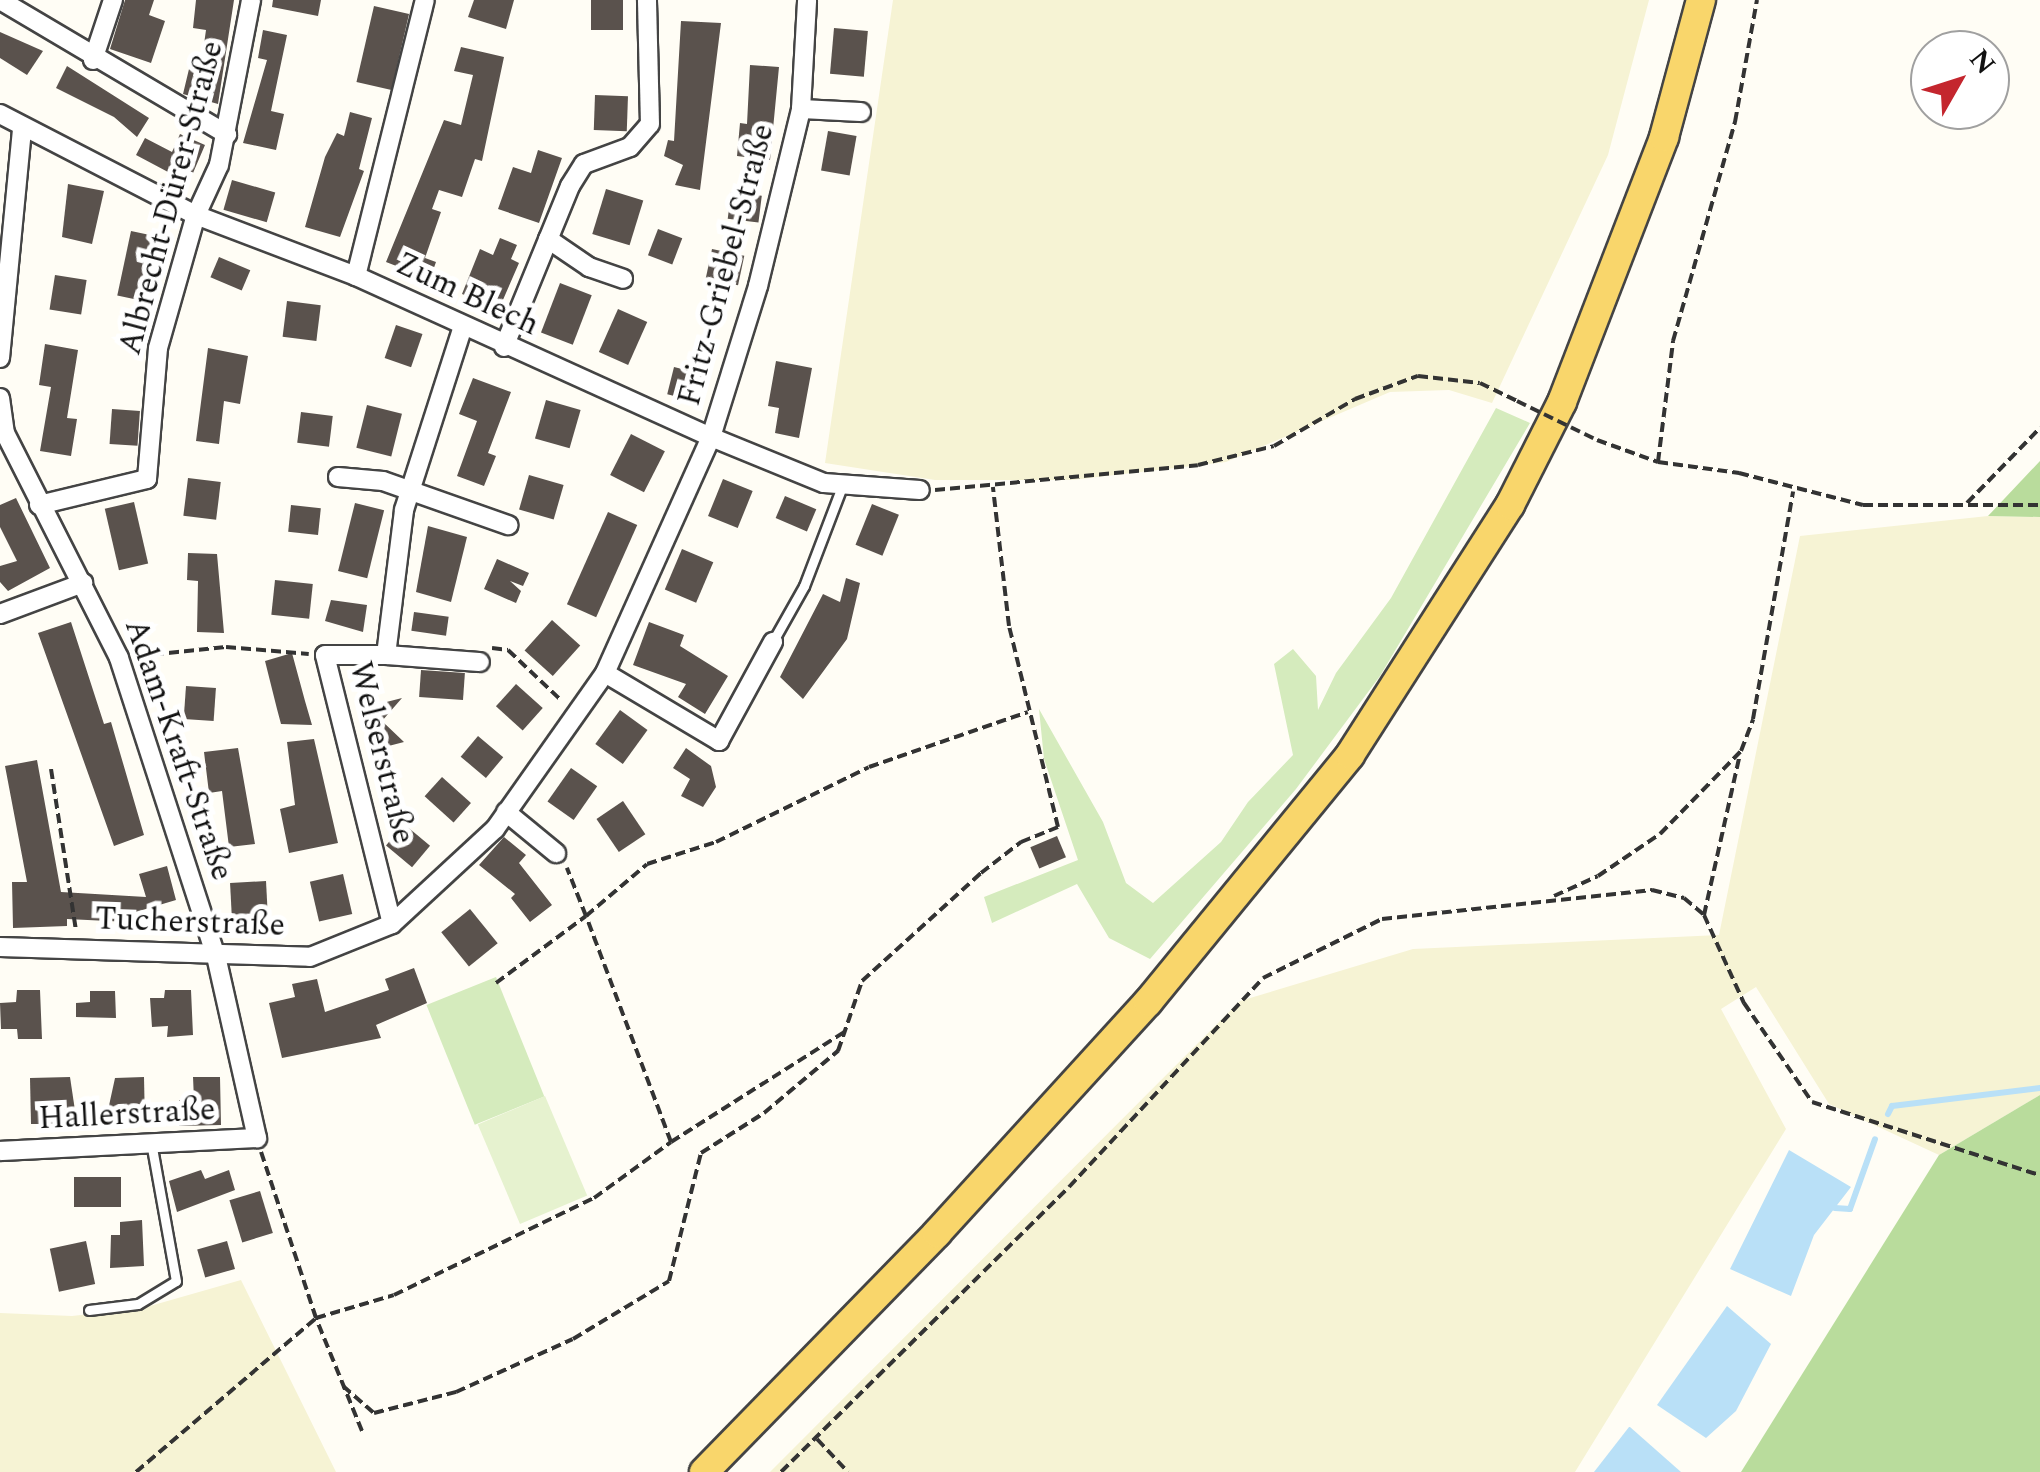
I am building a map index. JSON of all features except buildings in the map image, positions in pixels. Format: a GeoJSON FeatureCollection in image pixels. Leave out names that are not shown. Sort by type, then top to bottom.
{"type":"FeatureCollection","features":[{"type":"Feature","properties":{"kind":"main road"},"geometry":{"type":"LineString","coordinates":[[704,1472],[937,1233],[1134,1016],[1350,755],[1510,505],[1562,402],[1664,137],[1700,0]]}},
{"type":"Feature","properties":{"kind":"street"},"geometry":{"type":"LineString","coordinates":[[0,0],[93,60],[226,134]]}},
{"type":"Feature","properties":{"kind":"street"},"geometry":{"type":"LineString","coordinates":[[93,60],[113,0]]}},
{"type":"Feature","properties":{"kind":"street","name":"Albrecht-Dürer-Straße"},"geometry":{"type":"LineString","coordinates":[[39,505],[147,479],[158,348],[196,216],[226,134],[251,0]]}},
{"type":"Feature","properties":{"kind":"street"},"geometry":{"type":"LineString","coordinates":[[356,276],[426,0]]}},
{"type":"Feature","properties":{"kind":"street"},"geometry":{"type":"LineString","coordinates":[[504,347],[584,164],[630,147],[650,124],[648,0]]}},
{"type":"Feature","properties":{"kind":"street","name":"Fritz-Griebel-Straße"},"geometry":{"type":"LineString","coordinates":[[711,438],[758,286],[801,109],[808,0]]}},
{"type":"Feature","properties":{"kind":"street","name":"Fritz-Griebel-Straße"},"geometry":{"type":"LineString","coordinates":[[801,109],[861,112]]}},
{"type":"Feature","properties":{"kind":"street","name":"Zum Blech"},"geometry":{"type":"LineString","coordinates":[[0,114],[196,216],[356,276],[462,329],[711,438],[843,484],[920,490]]}},
{"type":"Feature","properties":{"kind":"street"},"geometry":{"type":"LineString","coordinates":[[0,358],[6,228],[22,128]]}},
{"type":"Feature","properties":{"kind":"street"},"geometry":{"type":"LineString","coordinates":[[548,240],[589,267],[623,279]]}},
{"type":"Feature","properties":{"kind":"street","name":"Welserstraße"},"geometry":{"type":"LineString","coordinates":[[386,655],[411,492],[462,329]]}},
{"type":"Feature","properties":{"kind":"street","name":"Adam-Kraft-Straße"},"geometry":{"type":"LineString","coordinates":[[0,398],[2,434],[84,582],[119,658],[216,956],[257,1138]]}},
{"type":"Feature","properties":{"kind":"street","name":"Tucherstraße"},"geometry":{"type":"LineString","coordinates":[[0,947],[310,957],[392,924],[506,812],[605,672],[711,438]]}},
{"type":"Feature","properties":{"kind":"street"},"geometry":{"type":"LineString","coordinates":[[338,477],[411,492],[508,526]]}},
{"type":"Feature","properties":{"kind":"street"},"geometry":{"type":"LineString","coordinates":[[0,614],[84,582]]}},
{"type":"Feature","properties":{"kind":"street"},"geometry":{"type":"LineString","coordinates":[[605,672],[719,741],[773,642]]}},
{"type":"Feature","properties":{"kind":"street","name":"Welserstraße"},"geometry":{"type":"LineString","coordinates":[[392,924],[325,655],[480,662]]}},
{"type":"Feature","properties":{"kind":"street"},"geometry":{"type":"LineString","coordinates":[[506,812],[556,854]]}},
{"type":"Feature","properties":{"kind":"street","name":"Hallerstraße"},"geometry":{"type":"LineString","coordinates":[[0,1151],[152,1148],[257,1138]]}},
{"type":"Feature","properties":{"kind":"lane"},"geometry":{"type":"LineString","coordinates":[[773,642],[804,586],[843,484]]}},
{"type":"Feature","properties":{"kind":"lane"},"geometry":{"type":"LineString","coordinates":[[88,1310],[138,1304],[176,1281],[152,1148]]}},
{"type":"Feature","properties":{"kind":"path"},"geometry":{"type":"LineString","coordinates":[[1658,462],[1673,342],[1736,122],[1757,0]]}},
{"type":"Feature","properties":{"kind":"path"},"geometry":{"type":"LineString","coordinates":[[920,490],[992,487],[1198,465],[1274,446],[1355,399],[1418,376],[1480,383],[1597,440],[1658,462],[1738,473],[1793,491],[1863,504],[2040,505]]}},
{"type":"Feature","properties":{"kind":"path"},"geometry":{"type":"LineString","coordinates":[[1968,504],[2040,428]]}},
{"type":"Feature","properties":{"kind":"path"},"geometry":{"type":"LineString","coordinates":[[344,1386],[374,1413],[456,1392],[573,1339],[670,1281],[701,1154],[764,1114],[838,1052],[862,981],[1021,842],[1058,827],[1009,626],[992,487]]}},
{"type":"Feature","properties":{"kind":"path"},"geometry":{"type":"LineString","coordinates":[[1704,915],[1741,751],[1753,719],[1793,491]]}},
{"type":"Feature","properties":{"kind":"path"},"geometry":{"type":"LineString","coordinates":[[119,658],[226,646],[325,655]]}},
{"type":"Feature","properties":{"kind":"path"},"geometry":{"type":"LineString","coordinates":[[496,983],[586,916],[647,864],[716,842],[869,767],[1028,712]]}},
{"type":"Feature","properties":{"kind":"path"},"geometry":{"type":"LineString","coordinates":[[1548,898],[1598,876],[1660,834],[1741,751]]}},
{"type":"Feature","properties":{"kind":"path"},"geometry":{"type":"LineString","coordinates":[[51,768],[79,950]]}},
{"type":"Feature","properties":{"kind":"path"},"geometry":{"type":"LineString","coordinates":[[556,854],[576,878],[586,916],[671,1142]]}},
{"type":"Feature","properties":{"kind":"path"},"geometry":{"type":"LineString","coordinates":[[781,1472],[1069,1187],[1263,978],[1382,918],[1652,890],[1684,898],[1704,915],[1744,1003],[1812,1102],[2040,1175]]}},
{"type":"Feature","properties":{"kind":"path"},"geometry":{"type":"LineString","coordinates":[[136,1472],[316,1318],[394,1295],[594,1198],[671,1142],[844,1032]]}},
{"type":"Feature","properties":{"kind":"path"},"geometry":{"type":"LineString","coordinates":[[257,1138],[316,1318],[362,1431]]}},
{"type":"Feature","properties":{"kind":"path"},"geometry":{"type":"LineString","coordinates":[[817,1439],[848,1472]]}},
{"type":"Feature","properties":{"kind":"shaded area"},"geometry":{"type":"Polygon","coordinates":[[[893,0],[1649,0],[1608,155],[1492,403],[1449,390],[1390,392],[1226,462],[1072,480],[935,480],[825,463],[893,0]]]}},
{"type":"Feature","properties":{"kind":"shaded area"},"geometry":{"type":"Polygon","coordinates":[[[1988,516],[2040,517],[2040,1095],[1939,1155],[1829,1104],[1756,987],[1721,1009],[1786,1129],[1575,1472],[770,1472],[1240,1001],[1413,949],[1719,935],[1800,536],[1988,516]]]}},
{"type":"Feature","properties":{"kind":"shaded area"},"geometry":{"type":"Polygon","coordinates":[[[241,1280],[336,1472],[0,1472],[0,1313],[72,1316],[143,1308],[241,1280]]]}},
{"type":"Feature","properties":{"kind":"green space"},"geometry":{"type":"Polygon","coordinates":[[[1496,408],[1530,423],[1380,676],[1296,789],[1150,959],[1109,938],[1077,884],[992,923],[984,897],[1078,860],[1044,759],[1039,709],[1103,822],[1126,883],[1153,903],[1221,842],[1248,802],[1293,755],[1274,664],[1293,649],[1316,676],[1318,710],[1336,673],[1391,598],[1496,408]]]}},
{"type":"Feature","properties":{"kind":"green space"},"geometry":{"type":"Polygon","coordinates":[[[2040,461],[2040,517],[1988,516],[2040,461]]]}},
{"type":"Feature","properties":{"kind":"green space"},"geometry":{"type":"Polygon","coordinates":[[[496,977],[544,1097],[475,1125],[426,1005],[496,977]]]}},
{"type":"Feature","properties":{"kind":"green space"},"geometry":{"type":"Polygon","coordinates":[[[2040,1095],[2040,1472],[1741,1472],[1939,1155],[2040,1095]]]}},
{"type":"Feature","properties":{"kind":"green space"},"geometry":{"type":"Polygon","coordinates":[[[545,1096],[587,1195],[520,1224],[478,1125],[545,1096]]]}},
{"type":"Feature","properties":{"kind":"water"},"geometry":{"type":"Polygon","coordinates":[[[1789,1150],[1851,1187],[1814,1235],[1791,1296],[1730,1269],[1789,1150]]]}},
{"type":"Feature","properties":{"kind":"water"},"geometry":{"type":"Polygon","coordinates":[[[1727,1306],[1771,1344],[1736,1411],[1706,1438],[1657,1405],[1727,1306]]]}},
{"type":"Feature","properties":{"kind":"water"},"geometry":{"type":"Polygon","coordinates":[[[1630,1427],[1681,1472],[1594,1472],[1630,1427]]]}},
{"type":"Feature","properties":{"kind":"waterway"},"geometry":{"type":"LineString","coordinates":[[1888,1114],[1892,1106],[2040,1088]]}},
{"type":"Feature","properties":{"kind":"waterway"},"geometry":{"type":"LineString","coordinates":[[1835,1208],[1850,1209],[1875,1139]]}}]}
